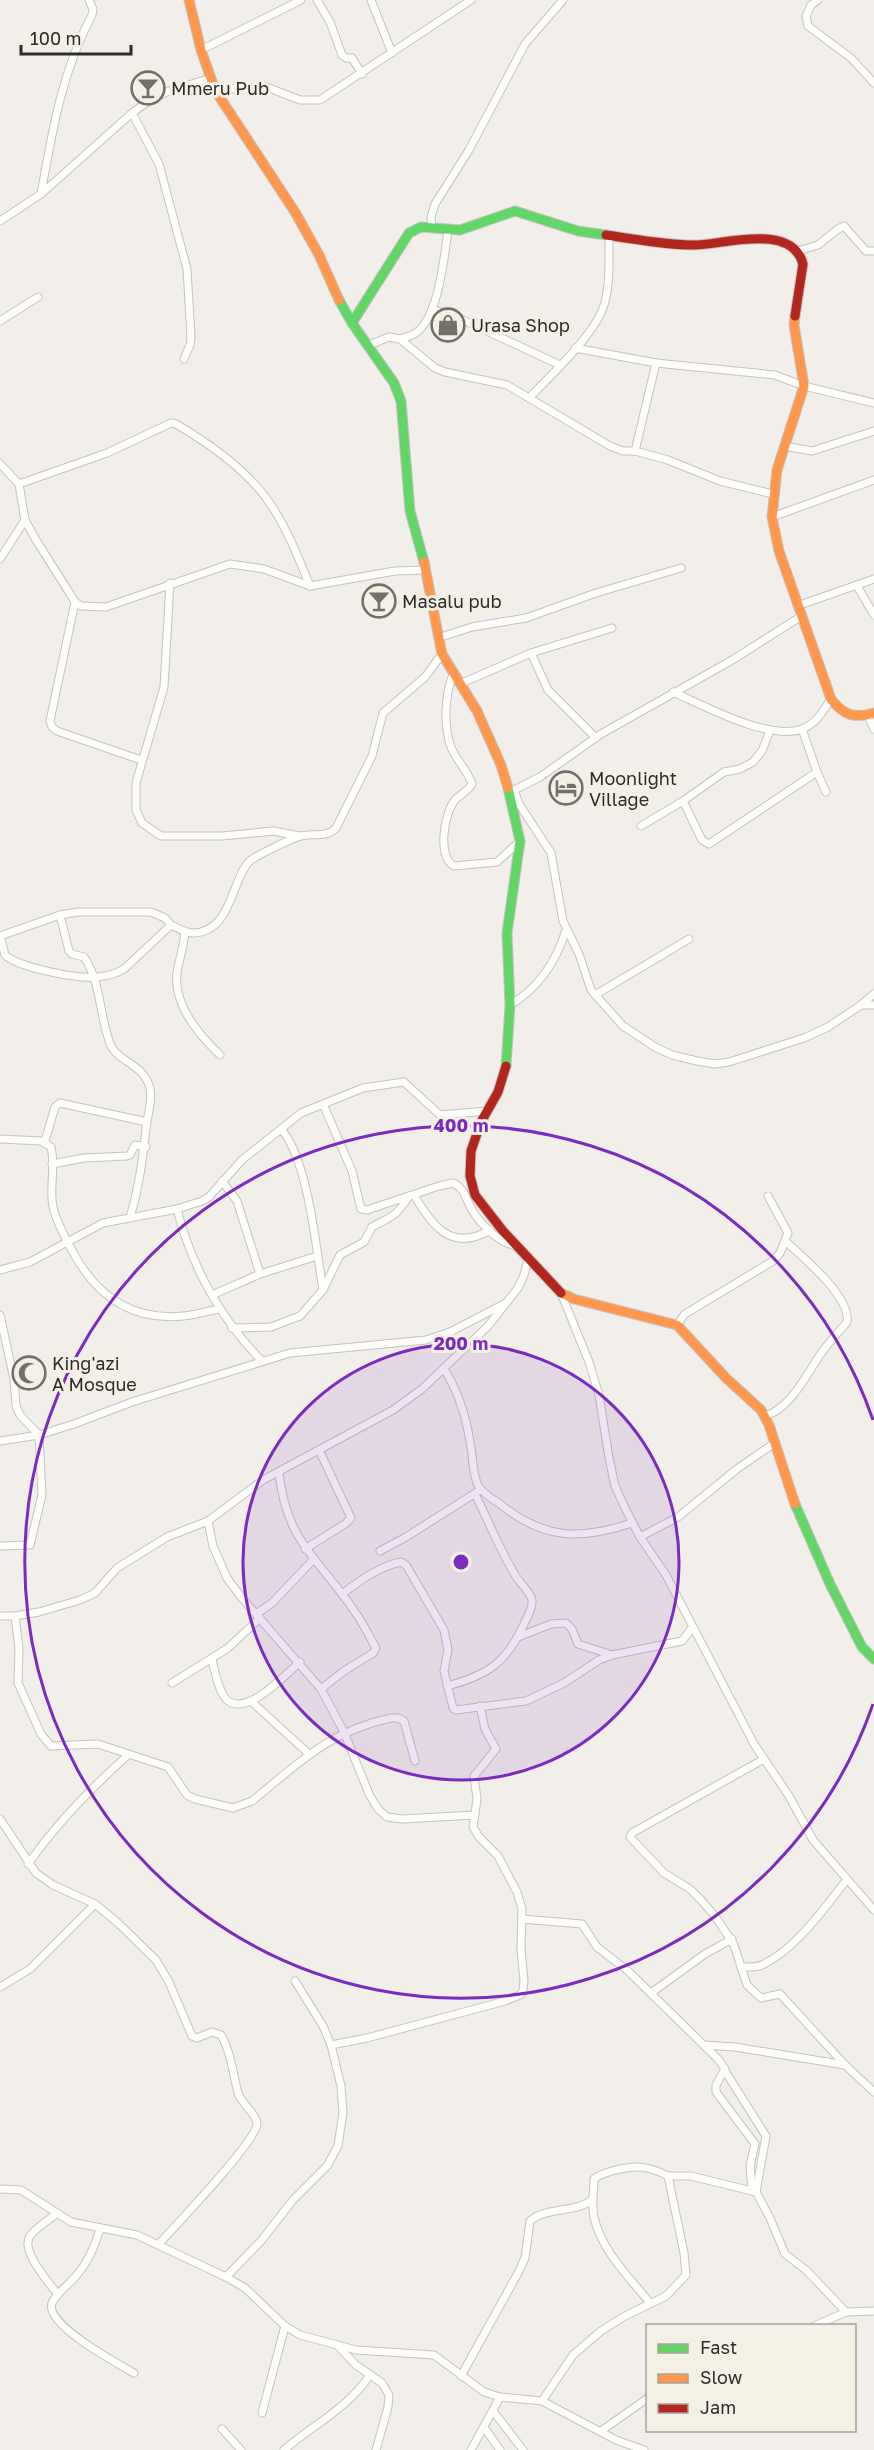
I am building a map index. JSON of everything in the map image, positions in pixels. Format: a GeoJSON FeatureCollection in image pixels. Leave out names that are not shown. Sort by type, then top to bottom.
{"type":"FeatureCollection","features":[{"type":"Feature","properties":{"kind":"street"},"geometry":{"type":"LineString","coordinates":[[41,194],[57,108],[75,50],[92,15],[93,9],[89,0]]}},
{"type":"Feature","properties":{"kind":"street"},"geometry":{"type":"LineString","coordinates":[[189,0],[201,50],[215,90],[230,117],[295,212],[352,323],[394,383],[401,401],[405,431],[410,512],[426,570],[442,654],[477,711],[519,804],[551,853],[566,930],[579,954],[588,984],[595,995],[623,1026],[655,1047],[672,1055],[715,1064],[729,1062],[804,1038],[828,1027],[874,994]]}},
{"type":"Feature","properties":{"kind":"street"},"geometry":{"type":"LineString","coordinates":[[201,50],[301,0]]}},
{"type":"Feature","properties":{"kind":"street"},"geometry":{"type":"LineString","coordinates":[[317,0],[330,22],[342,55],[356,62],[362,74]]}},
{"type":"Feature","properties":{"kind":"street"},"geometry":{"type":"LineString","coordinates":[[370,0],[392,53]]}},
{"type":"Feature","properties":{"kind":"street"},"geometry":{"type":"LineString","coordinates":[[215,90],[264,86],[308,101],[320,100],[471,0]]}},
{"type":"Feature","properties":{"kind":"street"},"geometry":{"type":"LineString","coordinates":[[432,227],[431,217],[435,204],[469,150],[525,44],[563,0]]}},
{"type":"Feature","properties":{"kind":"street"},"geometry":{"type":"LineString","coordinates":[[818,0],[811,5],[806,16],[808,26],[851,58],[874,83]]}},
{"type":"Feature","properties":{"kind":"street"},"geometry":{"type":"LineString","coordinates":[[0,221],[41,194],[132,113],[152,99],[169,91],[211,78]]}},
{"type":"Feature","properties":{"kind":"street"},"geometry":{"type":"LineString","coordinates":[[132,113],[159,164],[187,269],[191,337],[184,358]]}},
{"type":"Feature","properties":{"kind":"street"},"geometry":{"type":"LineString","coordinates":[[352,323],[409,234],[419,227],[448,231],[477,225],[505,212],[515,211],[578,231],[609,236],[696,245],[755,238],[771,239],[789,245],[798,251],[803,264],[794,325],[804,386],[784,446],[773,494],[772,517],[779,551],[800,617],[831,699],[840,711],[847,715],[858,717],[871,714],[874,729]]}},
{"type":"Feature","properties":{"kind":"street"},"geometry":{"type":"LineString","coordinates":[[798,251],[818,245],[844,226],[867,251],[874,251]]}},
{"type":"Feature","properties":{"kind":"street"},"geometry":{"type":"LineString","coordinates":[[400,339],[418,332],[425,324],[432,309],[448,231]]}},
{"type":"Feature","properties":{"kind":"street"},"geometry":{"type":"LineString","coordinates":[[530,397],[576,348],[597,320],[608,286],[609,236]]}},
{"type":"Feature","properties":{"kind":"street"},"geometry":{"type":"LineString","coordinates":[[0,321],[38,297]]}},
{"type":"Feature","properties":{"kind":"street"},"geometry":{"type":"LineString","coordinates":[[432,309],[469,323],[560,365]]}},
{"type":"Feature","properties":{"kind":"street"},"geometry":{"type":"LineString","coordinates":[[367,346],[389,337],[400,339],[435,368],[507,385],[610,446],[623,451],[635,451],[668,460],[720,481],[773,494]]}},
{"type":"Feature","properties":{"kind":"street"},"geometry":{"type":"LineString","coordinates":[[576,348],[656,363],[775,375],[804,386],[874,403]]}},
{"type":"Feature","properties":{"kind":"street"},"geometry":{"type":"LineString","coordinates":[[635,451],[656,363]]}},
{"type":"Feature","properties":{"kind":"street"},"geometry":{"type":"LineString","coordinates":[[19,484],[107,453],[171,423],[177,424],[237,466],[252,480],[269,501],[283,524],[310,586]]}},
{"type":"Feature","properties":{"kind":"street"},"geometry":{"type":"LineString","coordinates":[[784,446],[812,451],[874,432]]}},
{"type":"Feature","properties":{"kind":"street"},"geometry":{"type":"LineString","coordinates":[[0,464],[19,484],[25,520],[75,602],[81,606],[106,607],[230,564],[247,564],[264,568],[310,586],[385,573],[426,570]]}},
{"type":"Feature","properties":{"kind":"street"},"geometry":{"type":"LineString","coordinates":[[772,517],[874,480]]}},
{"type":"Feature","properties":{"kind":"street"},"geometry":{"type":"LineString","coordinates":[[0,559],[25,520]]}},
{"type":"Feature","properties":{"kind":"street"},"geometry":{"type":"LineString","coordinates":[[438,638],[472,627],[526,618],[596,593],[681,568]]}},
{"type":"Feature","properties":{"kind":"street"},"geometry":{"type":"LineString","coordinates":[[797,606],[874,579]]}},
{"type":"Feature","properties":{"kind":"street"},"geometry":{"type":"LineString","coordinates":[[170,584],[164,687],[141,760],[134,796],[136,810],[142,823],[161,836],[222,836],[273,831],[300,836],[333,831],[372,756],[383,713],[425,677],[442,654]]}},
{"type":"Feature","properties":{"kind":"street"},"geometry":{"type":"LineString","coordinates":[[857,585],[874,615]]}},
{"type":"Feature","properties":{"kind":"street"},"geometry":{"type":"LineString","coordinates":[[75,602],[50,721],[52,727],[57,731],[141,760]]}},
{"type":"Feature","properties":{"kind":"street"},"geometry":{"type":"LineString","coordinates":[[512,791],[540,777],[596,738],[734,659],[800,617]]}},
{"type":"Feature","properties":{"kind":"street"},"geometry":{"type":"LineString","coordinates":[[460,684],[531,653],[612,628]]}},
{"type":"Feature","properties":{"kind":"street"},"geometry":{"type":"LineString","coordinates":[[531,653],[549,690],[596,738]]}},
{"type":"Feature","properties":{"kind":"street"},"geometry":{"type":"LineString","coordinates":[[453,674],[449,686],[447,729],[451,747],[472,784],[455,800],[448,816],[444,839],[449,863],[454,866],[497,862],[520,841]]}},
{"type":"Feature","properties":{"kind":"street"},"geometry":{"type":"LineString","coordinates":[[674,692],[722,715],[770,730],[802,729],[817,718],[831,699]]}},
{"type":"Feature","properties":{"kind":"street"},"geometry":{"type":"LineString","coordinates":[[802,729],[826,792]]}},
{"type":"Feature","properties":{"kind":"street"},"geometry":{"type":"LineString","coordinates":[[641,826],[683,801],[724,772],[740,769],[753,762],[762,751],[770,730]]}},
{"type":"Feature","properties":{"kind":"street"},"geometry":{"type":"LineString","coordinates":[[683,801],[702,840],[709,844],[817,772]]}},
{"type":"Feature","properties":{"kind":"street"},"geometry":{"type":"LineString","coordinates":[[512,791],[520,841],[507,933],[509,1040],[505,1070],[498,1092],[475,1136],[471,1151],[471,1183],[479,1201],[516,1246],[561,1293],[574,1299],[677,1325],[765,1416],[796,1504],[830,1584],[862,1647],[874,1659]]}},
{"type":"Feature","properties":{"kind":"street"},"geometry":{"type":"LineString","coordinates":[[171,925],[124,969],[116,974],[94,978],[60,974],[16,963],[5,955],[0,936],[60,915],[109,910],[158,913],[171,925],[185,931],[199,932],[218,921],[227,910],[244,869],[251,860],[300,836]]}},
{"type":"Feature","properties":{"kind":"street"},"geometry":{"type":"LineString","coordinates":[[60,915],[69,951],[84,957],[94,978],[112,1046],[119,1056],[138,1067],[149,1084],[146,1147],[141,1179],[130,1217]]}},
{"type":"Feature","properties":{"kind":"street"},"geometry":{"type":"LineString","coordinates":[[510,1005],[522,998],[541,980],[561,948],[566,930]]}},
{"type":"Feature","properties":{"kind":"street"},"geometry":{"type":"LineString","coordinates":[[185,931],[177,975],[182,1002],[193,1026],[220,1055]]}},
{"type":"Feature","properties":{"kind":"street"},"geometry":{"type":"LineString","coordinates":[[595,995],[689,939]]}},
{"type":"Feature","properties":{"kind":"street"},"geometry":{"type":"LineString","coordinates":[[861,1005],[874,1005]]}},
{"type":"Feature","properties":{"kind":"street"},"geometry":{"type":"LineString","coordinates":[[0,1270],[30,1262],[103,1223],[177,1209],[202,1201],[242,1160],[301,1113],[363,1088],[397,1081],[408,1085],[440,1115],[487,1112]]}},
{"type":"Feature","properties":{"kind":"street"},"geometry":{"type":"LineString","coordinates":[[45,1141],[55,1107],[60,1103],[147,1122]]}},
{"type":"Feature","properties":{"kind":"street"},"geometry":{"type":"LineString","coordinates":[[323,1104],[352,1171],[361,1209],[367,1210],[447,1183],[458,1185],[472,1210],[501,1242],[516,1246]]}},
{"type":"Feature","properties":{"kind":"street"},"geometry":{"type":"LineString","coordinates":[[281,1129],[290,1138],[298,1160],[323,1290]]}},
{"type":"Feature","properties":{"kind":"street"},"geometry":{"type":"LineString","coordinates":[[0,1139],[45,1141],[52,1150],[53,1206],[68,1243],[84,1272],[95,1287],[110,1299],[134,1310],[159,1316],[183,1316],[219,1309]]}},
{"type":"Feature","properties":{"kind":"street"},"geometry":{"type":"LineString","coordinates":[[52,1164],[84,1158],[127,1156],[130,1155],[135,1145],[146,1147]]}},
{"type":"Feature","properties":{"kind":"street"},"geometry":{"type":"LineString","coordinates":[[222,1181],[237,1201],[260,1274]]}},
{"type":"Feature","properties":{"kind":"street"},"geometry":{"type":"LineString","coordinates":[[411,1196],[447,1236],[472,1237],[490,1230]]}},
{"type":"Feature","properties":{"kind":"street"},"geometry":{"type":"LineString","coordinates":[[232,1328],[271,1327],[287,1323],[300,1316],[323,1290],[340,1255],[364,1242],[372,1227],[396,1214],[411,1196]]}},
{"type":"Feature","properties":{"kind":"street"},"geometry":{"type":"LineString","coordinates":[[677,1325],[688,1312],[773,1261],[785,1241],[787,1230],[768,1196]]}},
{"type":"Feature","properties":{"kind":"street"},"geometry":{"type":"LineString","coordinates":[[177,1209],[185,1235],[219,1309],[232,1328],[262,1361]]}},
{"type":"Feature","properties":{"kind":"street"},"geometry":{"type":"LineString","coordinates":[[765,1416],[780,1409],[810,1371],[820,1354],[847,1322],[848,1316],[839,1297],[811,1265],[785,1241]]}},
{"type":"Feature","properties":{"kind":"street"},"geometry":{"type":"LineString","coordinates":[[212,1294],[260,1274],[317,1256]]}},
{"type":"Feature","properties":{"kind":"street"},"geometry":{"type":"LineString","coordinates":[[0,1616],[15,1616],[60,1606],[90,1595],[98,1590],[119,1566],[175,1532],[208,1521],[249,1489],[393,1410],[444,1369],[488,1326],[509,1301],[524,1275],[528,1259]]}},
{"type":"Feature","properties":{"kind":"street"},"geometry":{"type":"LineString","coordinates":[[561,1293],[589,1362],[599,1395],[615,1486],[632,1523],[666,1575],[692,1628],[764,1759],[789,1796],[819,1850],[874,1910]]}},
{"type":"Feature","properties":{"kind":"street"},"geometry":{"type":"LineString","coordinates":[[0,1441],[39,1435],[74,1425],[132,1402],[262,1361],[306,1351],[426,1340],[450,1332],[509,1301]]}},
{"type":"Feature","properties":{"kind":"street"},"geometry":{"type":"LineString","coordinates":[[0,1315],[14,1379],[16,1406],[20,1415],[39,1435],[42,1495],[32,1542],[28,1546],[0,1546]]}},
{"type":"Feature","properties":{"kind":"street"},"geometry":{"type":"LineString","coordinates":[[444,1369],[453,1383],[464,1416],[478,1491],[503,1555],[532,1599],[530,1610],[518,1637],[506,1657],[490,1671],[447,1686]]}},
{"type":"Feature","properties":{"kind":"street"},"geometry":{"type":"LineString","coordinates":[[640,1537],[678,1516],[737,1469],[773,1444]]}},
{"type":"Feature","properties":{"kind":"street"},"geometry":{"type":"LineString","coordinates":[[305,1549],[351,1518],[319,1450]]}},
{"type":"Feature","properties":{"kind":"street"},"geometry":{"type":"LineString","coordinates":[[279,1473],[286,1512],[298,1539],[356,1612],[376,1650],[321,1689]]}},
{"type":"Feature","properties":{"kind":"street"},"geometry":{"type":"LineString","coordinates":[[478,1491],[545,1530],[586,1535],[603,1533],[632,1523]]}},
{"type":"Feature","properties":{"kind":"street"},"geometry":{"type":"LineString","coordinates":[[380,1551],[478,1491]]}},
{"type":"Feature","properties":{"kind":"street"},"geometry":{"type":"LineString","coordinates":[[208,1521],[220,1567],[241,1597],[300,1662],[321,1689],[344,1732],[373,1802],[387,1817],[402,1820],[475,1815]]}},
{"type":"Feature","properties":{"kind":"street"},"geometry":{"type":"LineString","coordinates":[[172,1683],[228,1648],[313,1560]]}},
{"type":"Feature","properties":{"kind":"street"},"geometry":{"type":"LineString","coordinates":[[342,1594],[367,1576],[390,1565],[403,1562],[444,1630],[448,1650],[444,1671],[455,1710],[532,1699],[612,1654],[677,1642],[684,1639],[692,1628]]}},
{"type":"Feature","properties":{"kind":"street"},"geometry":{"type":"LineString","coordinates":[[15,1616],[18,1632],[18,1683],[44,1739],[55,1747],[98,1744],[168,1767],[187,1795],[195,1799],[233,1808],[252,1801],[309,1754],[344,1732],[374,1722],[398,1718],[405,1723],[415,1761]]}},
{"type":"Feature","properties":{"kind":"street"},"geometry":{"type":"LineString","coordinates":[[518,1637],[551,1624],[566,1623],[572,1629],[578,1644],[612,1654]]}},
{"type":"Feature","properties":{"kind":"street"},"geometry":{"type":"LineString","coordinates":[[212,1660],[227,1700],[235,1704],[252,1702],[300,1662]]}},
{"type":"Feature","properties":{"kind":"street"},"geometry":{"type":"LineString","coordinates":[[252,1702],[309,1754]]}},
{"type":"Feature","properties":{"kind":"street"},"geometry":{"type":"LineString","coordinates":[[331,2045],[367,2038],[520,1995],[524,1981],[520,1900],[502,1862],[473,1827],[477,1799],[474,1776],[496,1749],[485,1729],[480,1706]]}},
{"type":"Feature","properties":{"kind":"street"},"geometry":{"type":"LineString","coordinates":[[28,1864],[80,1800],[128,1755]]}},
{"type":"Feature","properties":{"kind":"street"},"geometry":{"type":"LineString","coordinates":[[764,1759],[630,1835],[631,1839],[664,1872],[690,1889],[701,1900],[732,1939],[747,1985],[752,1991],[761,1998],[780,1994],[845,2065],[874,2092]]}},
{"type":"Feature","properties":{"kind":"street"},"geometry":{"type":"LineString","coordinates":[[0,1820],[28,1864],[41,1878],[95,1904],[118,1923],[164,1971],[192,2036],[197,2038],[212,2032],[218,2033],[223,2038],[241,2101],[257,2122],[241,2151],[158,2246]]}},
{"type":"Feature","properties":{"kind":"street"},"geometry":{"type":"LineString","coordinates":[[741,1967],[761,1965],[778,1955],[809,1925],[846,1881]]}},
{"type":"Feature","properties":{"kind":"street"},"geometry":{"type":"LineString","coordinates":[[0,1988],[30,1969],[95,1904]]}},
{"type":"Feature","properties":{"kind":"street"},"geometry":{"type":"LineString","coordinates":[[522,1919],[582,1924],[597,1947],[651,1993],[718,2059],[766,2136],[754,2191]]}},
{"type":"Feature","properties":{"kind":"street"},"geometry":{"type":"LineString","coordinates":[[651,1993],[705,1954],[732,1939]]}},
{"type":"Feature","properties":{"kind":"street"},"geometry":{"type":"LineString","coordinates":[[226,2277],[261,2241],[293,2200],[327,2166],[338,2146],[343,2112],[341,2086],[331,2045],[323,2026],[295,1981]]}},
{"type":"Feature","properties":{"kind":"street"},"geometry":{"type":"LineString","coordinates":[[704,2045],[735,2047],[845,2065]]}},
{"type":"Feature","properties":{"kind":"street"},"geometry":{"type":"LineString","coordinates":[[725,2071],[716,2085],[716,2092],[755,2144],[750,2166],[754,2191],[771,2218],[788,2259],[806,2270],[846,2312]]}},
{"type":"Feature","properties":{"kind":"street"},"geometry":{"type":"LineString","coordinates":[[650,2303],[609,2251],[594,2217],[594,2179],[628,2166],[640,2166],[668,2176],[691,2176],[754,2191]]}},
{"type":"Feature","properties":{"kind":"street"},"geometry":{"type":"LineString","coordinates":[[542,2402],[573,2355],[601,2331],[666,2296],[684,2278],[686,2271],[668,2176]]}},
{"type":"Feature","properties":{"kind":"street"},"geometry":{"type":"LineString","coordinates":[[0,2189],[21,2190],[71,2222],[137,2235],[226,2277],[245,2288],[285,2326],[300,2335],[374,2352],[434,2355],[484,2392],[500,2397],[542,2402],[644,2450]]}},
{"type":"Feature","properties":{"kind":"street"},"geometry":{"type":"LineString","coordinates":[[461,2376],[525,2258],[530,2221],[541,2214],[583,2205],[593,2199]]}},
{"type":"Feature","properties":{"kind":"street"},"geometry":{"type":"LineString","coordinates":[[56,2214],[30,2236],[27,2246],[31,2257],[58,2295]]}},
{"type":"Feature","properties":{"kind":"street"},"geometry":{"type":"LineString","coordinates":[[100,2229],[87,2261],[58,2295],[51,2309],[61,2323],[84,2342],[134,2373]]}},
{"type":"Feature","properties":{"kind":"street"},"geometry":{"type":"LineString","coordinates":[[816,2324],[846,2312],[874,2311]]}},
{"type":"Feature","properties":{"kind":"street"},"geometry":{"type":"LineString","coordinates":[[262,2413],[285,2326]]}},
{"type":"Feature","properties":{"kind":"street"},"geometry":{"type":"LineString","coordinates":[[337,2345],[385,2387],[389,2400],[376,2450]]}},
{"type":"Feature","properties":{"kind":"street"},"geometry":{"type":"LineString","coordinates":[[284,2450],[332,2415],[370,2375]]}},
{"type":"Feature","properties":{"kind":"street"},"geometry":{"type":"LineString","coordinates":[[471,2450],[500,2397]]}},
{"type":"Feature","properties":{"kind":"street"},"geometry":{"type":"LineString","coordinates":[[601,2431],[646,2399]]}},
{"type":"Feature","properties":{"kind":"street"},"geometry":{"type":"LineString","coordinates":[[494,2411],[523,2450]]}},
{"type":"Feature","properties":{"kind":"street"},"geometry":{"type":"LineString","coordinates":[[484,2427],[500,2450]]}},
{"type":"Feature","properties":{"kind":"street"},"geometry":{"type":"LineString","coordinates":[[222,2429],[241,2450]]}},
{"type":"Feature","properties":{"kind":"traffic: fast"},"geometry":{"type":"LineString","coordinates":[[352,323],[409,233],[421,227],[460,230],[515,211],[578,231],[606,235]]}},
{"type":"Feature","properties":{"kind":"traffic: fast"},"geometry":{"type":"LineString","coordinates":[[339,300],[352,323],[394,383],[401,401],[410,511],[424,562]]}},
{"type":"Feature","properties":{"kind":"traffic: fast"},"geometry":{"type":"LineString","coordinates":[[506,1066],[510,1005],[507,933],[520,841],[508,788]]}},
{"type":"Feature","properties":{"kind":"traffic: fast"},"geometry":{"type":"LineString","coordinates":[[795,1504],[830,1584],[862,1647],[874,1659]]}},
{"type":"Feature","properties":{"kind":"traffic: slow"},"geometry":{"type":"LineString","coordinates":[[189,0],[201,50],[215,90],[295,212],[319,255],[339,300]]}},
{"type":"Feature","properties":{"kind":"traffic: slow"},"geometry":{"type":"LineString","coordinates":[[795,316],[794,325],[804,386],[777,470],[772,517],[779,551],[831,699],[840,709],[850,714],[861,716],[874,713]]}},
{"type":"Feature","properties":{"kind":"traffic: slow"},"geometry":{"type":"LineString","coordinates":[[424,562],[442,654],[477,711],[501,765],[508,788]]}},
{"type":"Feature","properties":{"kind":"traffic: slow"},"geometry":{"type":"LineString","coordinates":[[561,1293],[574,1299],[677,1325],[726,1378],[761,1410],[769,1425],[795,1504]]}},
{"type":"Feature","properties":{"kind":"traffic: jam"},"geometry":{"type":"LineString","coordinates":[[606,235],[683,245],[755,239],[785,243],[796,251],[803,264],[795,316]]}},
{"type":"Feature","properties":{"kind":"traffic: jam"},"geometry":{"type":"LineString","coordinates":[[506,1066],[498,1092],[481,1122],[471,1151],[470,1176],[475,1195],[503,1231],[561,1293]]}},
{"type":"Feature","properties":{"kind":"place","name":"Mmeru Pub"},"geometry":{"type":"Point","coordinates":[148,88]}},
{"type":"Feature","properties":{"kind":"place","name":"Urasa Shop"},"geometry":{"type":"Point","coordinates":[448,325]}},
{"type":"Feature","properties":{"kind":"place","name":"Masalu pub"},"geometry":{"type":"Point","coordinates":[379,601]}},
{"type":"Feature","properties":{"kind":"place","name":"Moonlight Village"},"geometry":{"type":"Point","coordinates":[566,788]}},
{"type":"Feature","properties":{"kind":"place","name":"King'azi A Mosque"},"geometry":{"type":"Point","coordinates":[29,1373]}}]}
